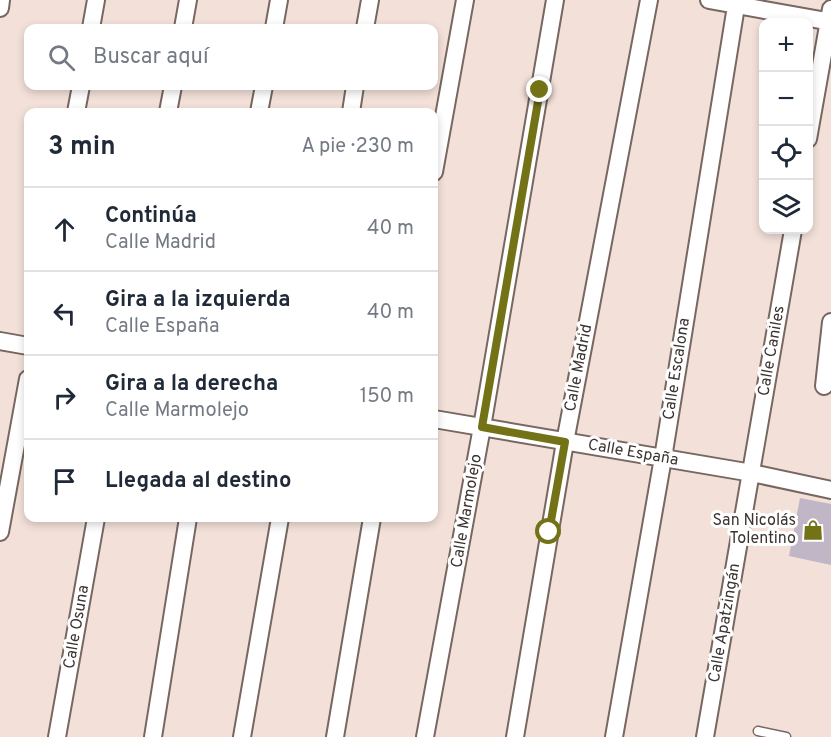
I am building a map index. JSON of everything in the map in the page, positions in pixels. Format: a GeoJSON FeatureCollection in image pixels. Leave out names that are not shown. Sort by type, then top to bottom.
{"type":"FeatureCollection","features":[{"type":"Feature","properties":{"kind":"street"},"geometry":{"type":"LineString","coordinates":[[0,8],[1,0]]}},
{"type":"Feature","properties":{"kind":"street"},"geometry":{"type":"LineString","coordinates":[[92,24],[96,0]]}},
{"type":"Feature","properties":{"kind":"street"},"geometry":{"type":"LineString","coordinates":[[184,24],[188,0]]}},
{"type":"Feature","properties":{"kind":"street"},"geometry":{"type":"LineString","coordinates":[[275,24],[279,0]]}},
{"type":"Feature","properties":{"kind":"street"},"geometry":{"type":"LineString","coordinates":[[366,24],[370,0]]}},
{"type":"Feature","properties":{"kind":"street"},"geometry":{"type":"LineString","coordinates":[[438,150],[465,0]]}},
{"type":"Feature","properties":{"kind":"street","name":"Calle Marmolejo"},"geometry":{"type":"LineString","coordinates":[[426,737],[555,0]]}},
{"type":"Feature","properties":{"kind":"street","name":"Calle Madrid"},"geometry":{"type":"LineString","coordinates":[[515,737],[565,442],[649,0]]}},
{"type":"Feature","properties":{"kind":"street"},"geometry":{"type":"LineString","coordinates":[[709,0],[737,2],[830,18],[811,126]]}},
{"type":"Feature","properties":{"kind":"street","name":"Calle Escalona"},"geometry":{"type":"LineString","coordinates":[[614,737],[663,458],[737,2]]}},
{"type":"Feature","properties":{"kind":"street"},"geometry":{"type":"LineString","coordinates":[[77,108],[80,90]]}},
{"type":"Feature","properties":{"kind":"street"},"geometry":{"type":"LineString","coordinates":[[169,108],[172,90]]}},
{"type":"Feature","properties":{"kind":"street"},"geometry":{"type":"LineString","coordinates":[[260,108],[263,90]]}},
{"type":"Feature","properties":{"kind":"street"},"geometry":{"type":"LineString","coordinates":[[352,108],[355,90]]}},
{"type":"Feature","properties":{"kind":"street","name":"Calle Caniles"},"geometry":{"type":"LineString","coordinates":[[752,473],[792,234]]}},
{"type":"Feature","properties":{"kind":"street"},"geometry":{"type":"LineString","coordinates":[[824,386],[831,322]]}},
{"type":"Feature","properties":{"kind":"street"},"geometry":{"type":"LineString","coordinates":[[0,341],[24,345]]}},
{"type":"Feature","properties":{"kind":"street"},"geometry":{"type":"LineString","coordinates":[[0,532],[24,401]]}},
{"type":"Feature","properties":{"kind":"street","name":"Calle España"},"geometry":{"type":"LineString","coordinates":[[438,420],[752,473],[831,490]]}},
{"type":"Feature","properties":{"kind":"street","name":"Calle Apatzingán"},"geometry":{"type":"LineString","coordinates":[[705,737],[752,473]]}},
{"type":"Feature","properties":{"kind":"street","name":"Calle Osuna"},"geometry":{"type":"LineString","coordinates":[[57,737],[95,522]]}},
{"type":"Feature","properties":{"kind":"street"},"geometry":{"type":"LineString","coordinates":[[153,737],[187,522]]}},
{"type":"Feature","properties":{"kind":"street"},"geometry":{"type":"LineString","coordinates":[[243,737],[279,522]]}},
{"type":"Feature","properties":{"kind":"street"},"geometry":{"type":"LineString","coordinates":[[334,737],[371,522]]}},
{"type":"Feature","properties":{"kind":"lane"},"geometry":{"type":"LineString","coordinates":[[758,731],[786,737]]}},
{"type":"Feature","properties":{"kind":"building","name":"San Nicolás Tolentino"},"geometry":{"type":"Polygon","coordinates":[[[800,498],[831,504],[831,565],[789,556],[800,498]]]}},
{"type":"Feature","properties":{"kind":"place","name":"San Nicolás Tolentino"},"geometry":{"type":"Point","coordinates":[813,530]}},
{"type":"Feature","properties":{"kind":"route"},"geometry":{"type":"LineString","coordinates":[[540,90],[482,427],[565,442],[549,532]]}}]}
